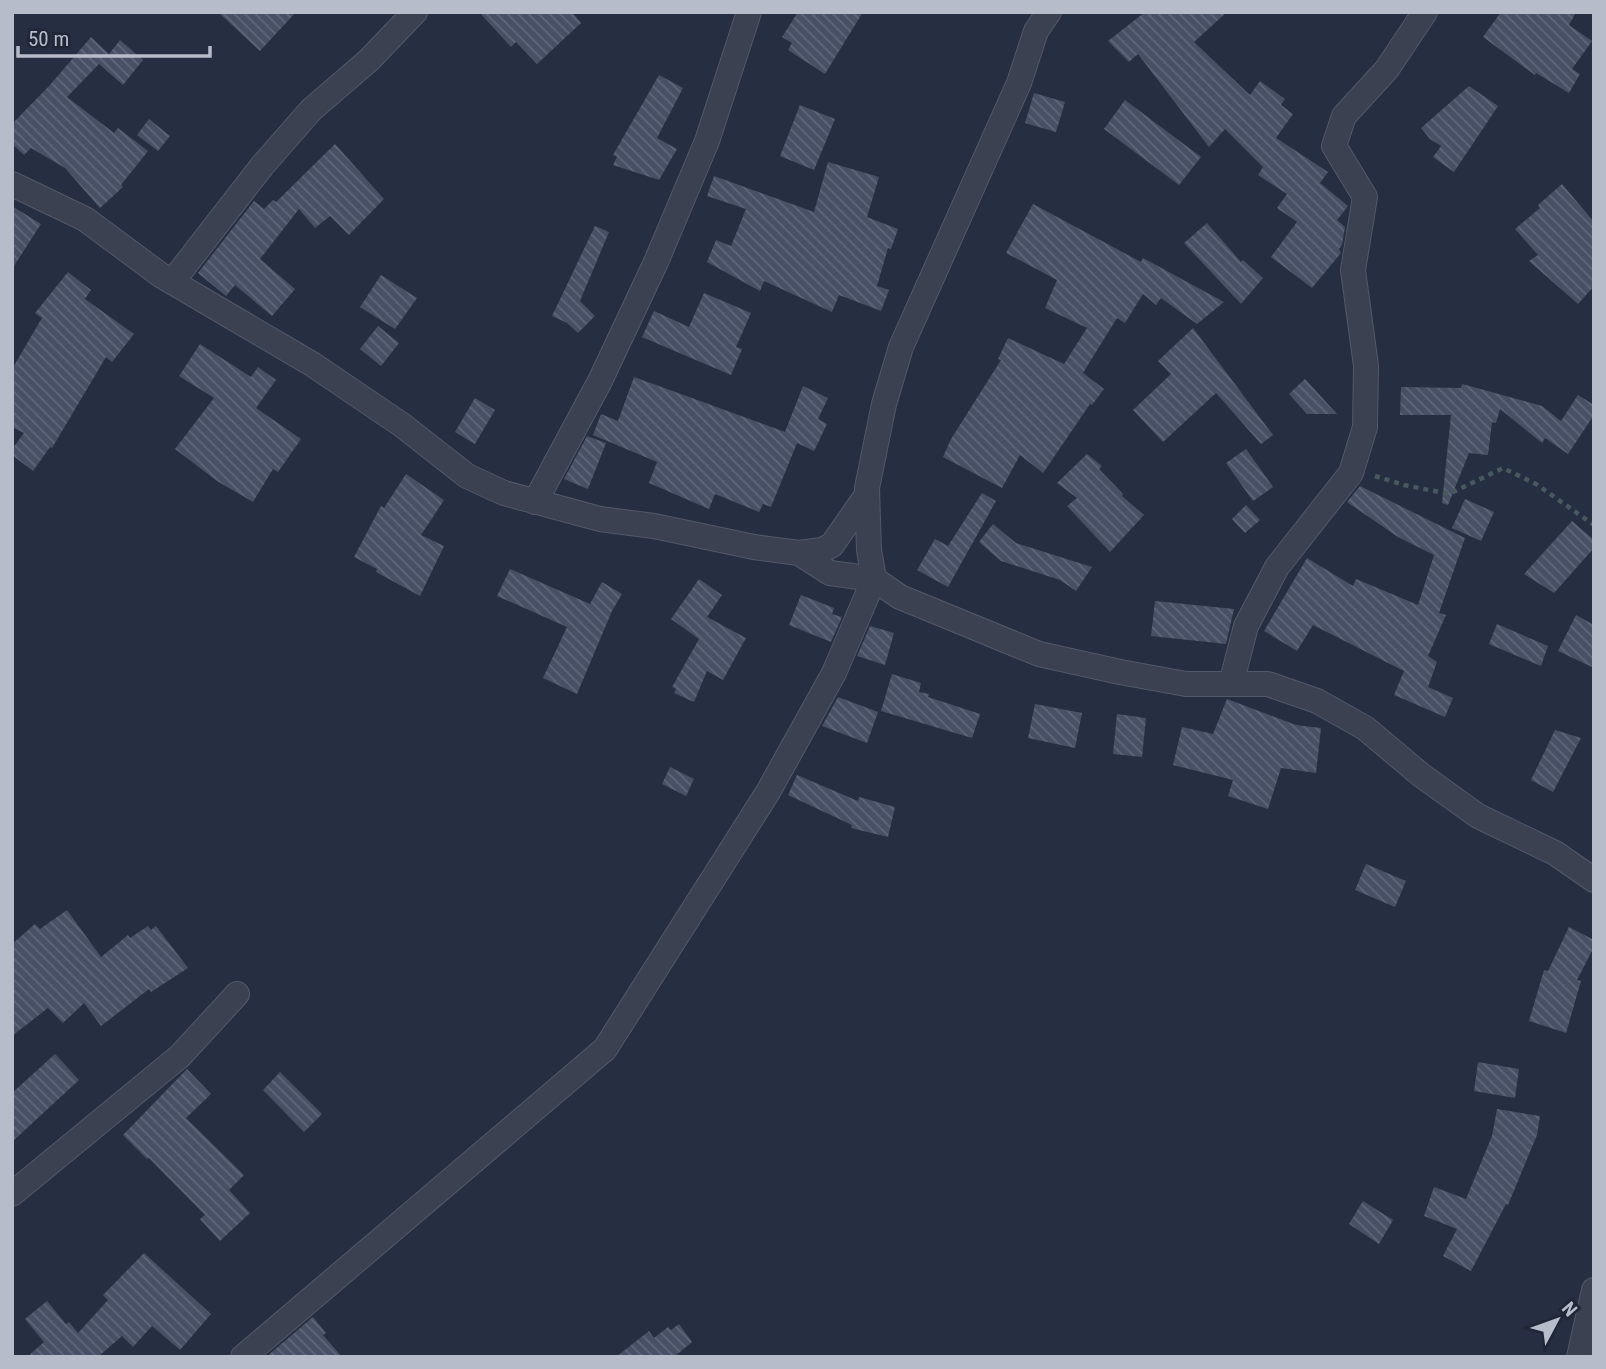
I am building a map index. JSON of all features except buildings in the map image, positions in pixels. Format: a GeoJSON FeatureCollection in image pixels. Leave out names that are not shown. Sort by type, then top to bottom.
{"type":"FeatureCollection","features":[{"type":"Feature","properties":{"kind":"street"},"geometry":{"type":"LineString","coordinates":[[172,282],[262,166],[311,110],[369,60],[415,12]]}},
{"type":"Feature","properties":{"kind":"street"},"geometry":{"type":"LineString","coordinates":[[535,502],[600,381],[656,262],[707,141],[749,12]]}},
{"type":"Feature","properties":{"kind":"street"},"geometry":{"type":"LineString","coordinates":[[243,1357],[605,1049],[768,792],[834,673],[874,579],[869,550],[866,496],[884,404],[901,347],[1018,83],[1036,31],[1049,12]]}},
{"type":"Feature","properties":{"kind":"street"},"geometry":{"type":"LineString","coordinates":[[1231,684],[1246,626],[1277,567],[1350,473],[1364,428],[1366,366],[1353,270],[1365,197],[1334,146],[1344,116],[1387,69],[1425,12]]}},
{"type":"Feature","properties":{"kind":"street"},"geometry":{"type":"LineString","coordinates":[[12,184],[85,219],[172,282],[312,364],[402,425],[467,476],[503,493],[600,520],[654,526],[799,554],[822,550],[832,545],[866,496]]}},
{"type":"Feature","properties":{"kind":"street"},"geometry":{"type":"LineString","coordinates":[[799,554],[830,573],[874,579],[901,597],[1039,654],[1120,673],[1186,684],[1268,684],[1317,701],[1365,727],[1421,775],[1478,816],[1555,853],[1594,880]]}},
{"type":"Feature","properties":{"kind":"street"},"geometry":{"type":"LineString","coordinates":[[12,1194],[180,1056],[237,994]]}},
{"type":"Feature","properties":{"kind":"street"},"geometry":{"type":"LineString","coordinates":[[1579,1357],[1594,1290]]}},
{"type":"Feature","properties":{"kind":"path"},"geometry":{"type":"LineString","coordinates":[[1352,468],[1404,485],[1449,494],[1503,468],[1536,484],[1594,525]]}}]}
